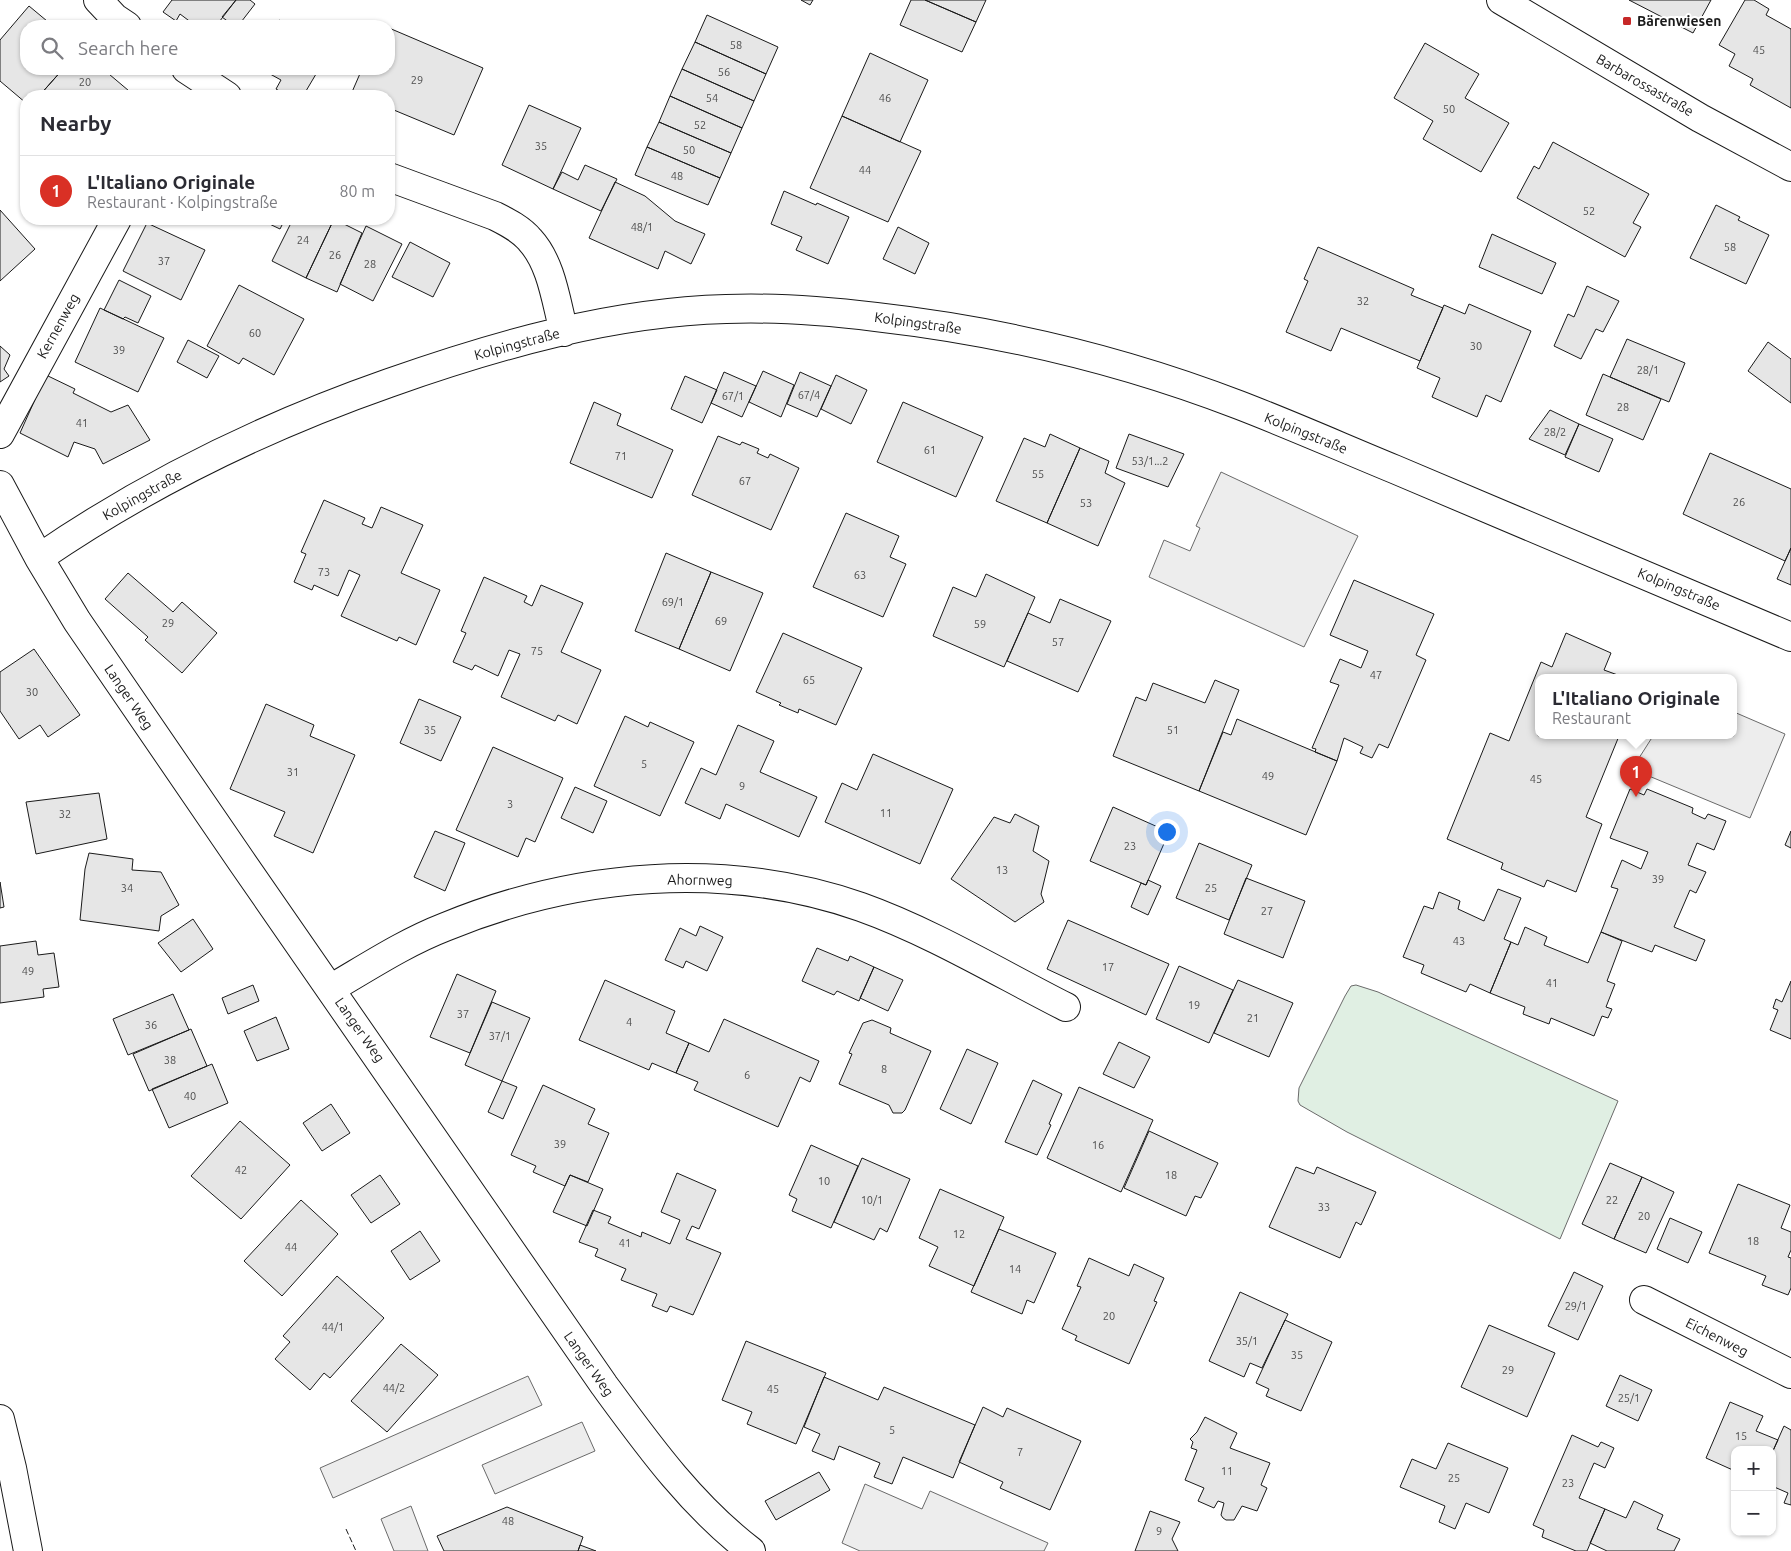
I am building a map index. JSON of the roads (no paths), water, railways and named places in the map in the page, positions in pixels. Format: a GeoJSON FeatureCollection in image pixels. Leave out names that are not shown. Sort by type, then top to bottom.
{"type":"FeatureCollection","features":[{"type":"Feature","properties":{"kind":"street"},"geometry":{"type":"LineString","coordinates":[[98,0],[118,20]]}},
{"type":"Feature","properties":{"kind":"street","name":"Barbarossastraße"},"geometry":{"type":"LineString","coordinates":[[1501,0],[1700,118],[1791,167]]}},
{"type":"Feature","properties":{"kind":"street"},"geometry":{"type":"LineString","coordinates":[[193,82],[212,90]]}},
{"type":"Feature","properties":{"kind":"street"},"geometry":{"type":"LineString","coordinates":[[395,179],[495,216],[509,223],[530,240],[546,266],[564,332]]}},
{"type":"Feature","properties":{"kind":"street","name":"Kernenweg"},"geometry":{"type":"LineString","coordinates":[[0,434],[114,225]]}},
{"type":"Feature","properties":{"kind":"street","name":"Kolpingstraße"},"geometry":{"type":"LineString","coordinates":[[39,558],[85,527],[178,475],[244,442],[296,418],[421,372],[508,346],[623,320],[671,313],[725,309],[784,309],[836,312],[964,329],[1034,343],[1179,384],[1236,404],[1460,496],[1791,636]]}},
{"type":"Feature","properties":{"kind":"street","name":"Langer Weg"},"geometry":{"type":"LineString","coordinates":[[0,486],[39,558],[77,621],[604,1385],[664,1466],[703,1509],[751,1551]]}},
{"type":"Feature","properties":{"kind":"street","name":"Ahornweg"},"geometry":{"type":"LineString","coordinates":[[330,988],[418,939],[444,927],[499,907],[562,891],[604,883],[642,879],[699,878],[768,884],[814,894],[861,908],[908,926],[1066,1007]]}},
{"type":"Feature","properties":{"kind":"street","name":"Eichenweg"},"geometry":{"type":"LineString","coordinates":[[1644,1300],[1791,1374]]}},
{"type":"Feature","properties":{"kind":"street"},"geometry":{"type":"LineString","coordinates":[[0,1419],[14,1476],[28,1551]]}},
{"type":"Feature","properties":{"kind":"place","name":"Bärenwiesen"},"geometry":{"type":"Point","coordinates":[1627,21]}},
{"type":"Feature","properties":{"kind":"place","name":"L'Italiano Originale"},"geometry":{"type":"Point","coordinates":[1636,797]}}]}
